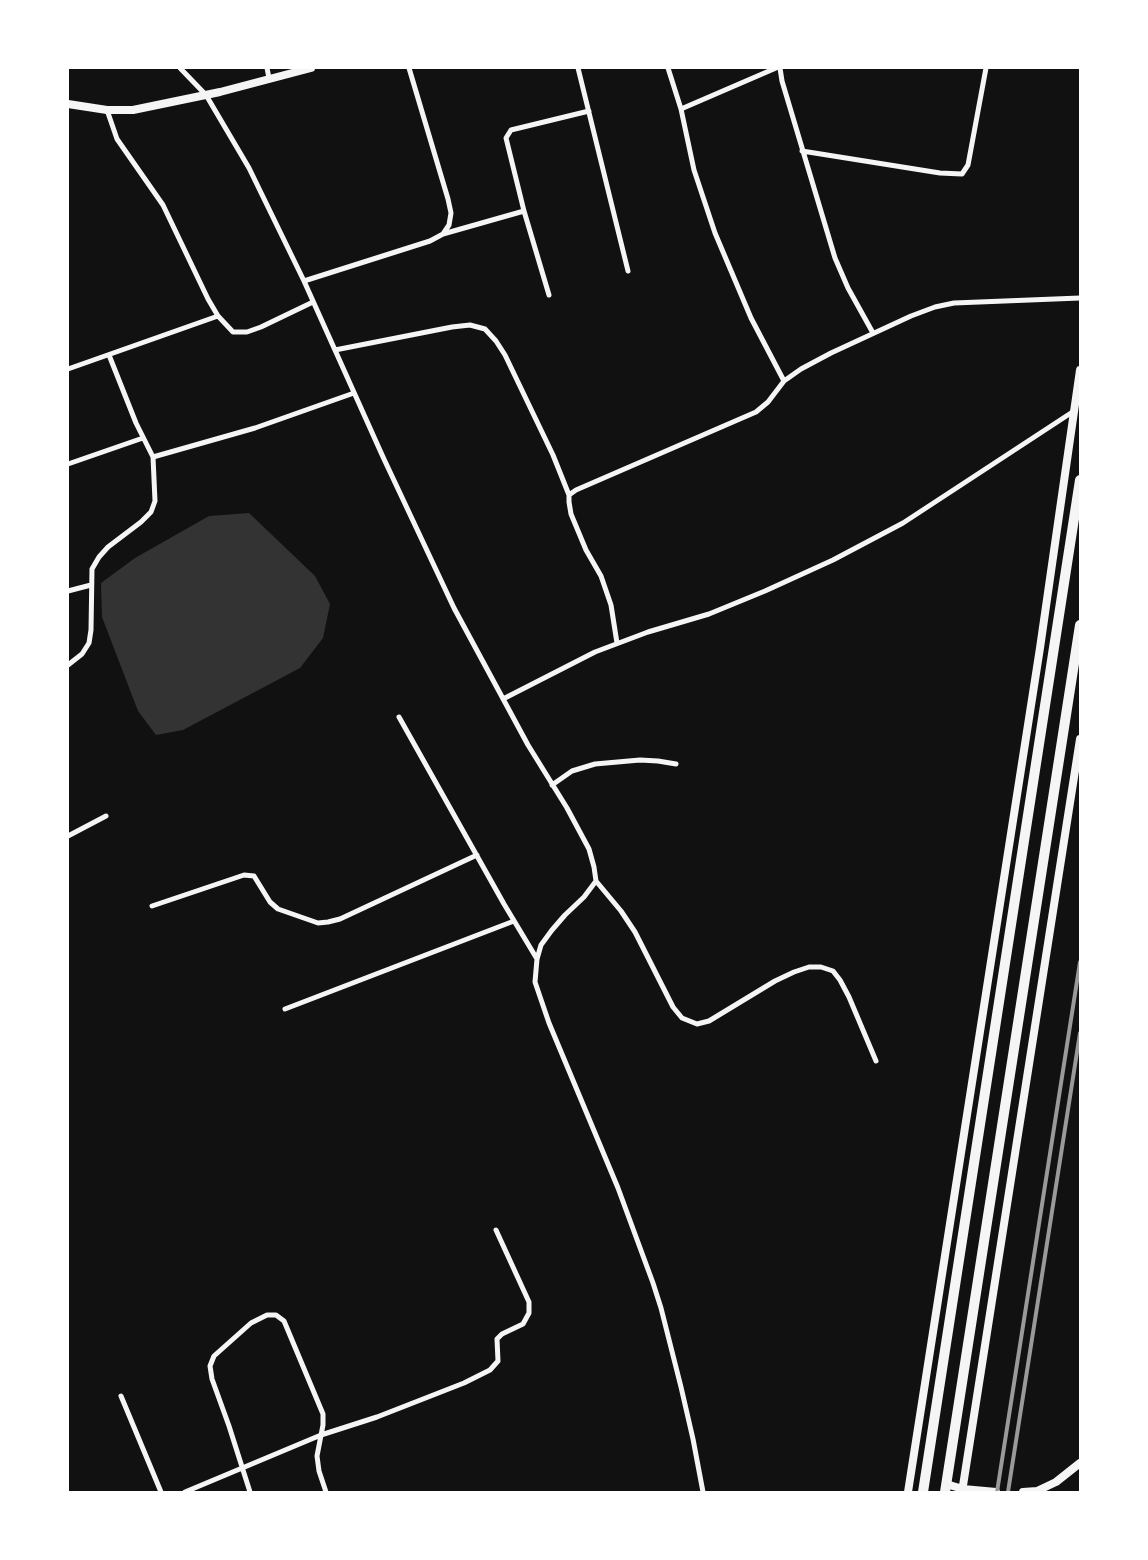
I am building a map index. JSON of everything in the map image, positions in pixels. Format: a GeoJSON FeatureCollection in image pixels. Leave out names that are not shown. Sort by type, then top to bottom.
{"type":"FeatureCollection","features":[{"type":"Feature","properties":{"kind":"highway"},"geometry":{"type":"LineString","coordinates":[[924,1492],[1080,480]]}},
{"type":"Feature","properties":{"kind":"highway"},"geometry":{"type":"LineString","coordinates":[[945,1488],[1080,626]]}},
{"type":"Feature","properties":{"kind":"street"},"geometry":{"type":"LineString","coordinates":[[180,68],[206,95],[249,168],[304,281],[454,608],[528,745],[582,833],[594,867],[596,881],[621,911],[635,932],[673,1007],[682,1018],[697,1024],[709,1021],[775,981],[809,967],[821,967],[833,971],[840,980],[876,1061]]}},
{"type":"Feature","properties":{"kind":"street"},"geometry":{"type":"LineString","coordinates":[[267,68],[269,78]]}},
{"type":"Feature","properties":{"kind":"street"},"geometry":{"type":"LineString","coordinates":[[68,104],[107,110],[133,110],[220,92],[311,68]]}},
{"type":"Feature","properties":{"kind":"street"},"geometry":{"type":"LineString","coordinates":[[409,68],[451,213],[449,225],[444,234]]}},
{"type":"Feature","properties":{"kind":"street"},"geometry":{"type":"LineString","coordinates":[[578,68],[628,271]]}},
{"type":"Feature","properties":{"kind":"street"},"geometry":{"type":"LineString","coordinates":[[668,68],[681,109],[694,170],[715,233],[751,318],[784,381]]}},
{"type":"Feature","properties":{"kind":"street"},"geometry":{"type":"LineString","coordinates":[[681,109],[778,68],[834,258],[873,333]]}},
{"type":"Feature","properties":{"kind":"street"},"geometry":{"type":"LineString","coordinates":[[802,151],[940,173],[962,174],[968,166],[986,68]]}},
{"type":"Feature","properties":{"kind":"street"},"geometry":{"type":"LineString","coordinates":[[107,110],[117,139],[163,205],[218,316],[233,332],[247,332],[313,302]]}},
{"type":"Feature","properties":{"kind":"street"},"geometry":{"type":"LineString","coordinates":[[548,295],[506,138],[511,130],[589,111]]}},
{"type":"Feature","properties":{"kind":"street"},"geometry":{"type":"LineString","coordinates":[[304,281],[430,241],[444,234],[524,211]]}},
{"type":"Feature","properties":{"kind":"street"},"geometry":{"type":"LineString","coordinates":[[569,494],[756,412],[768,402],[784,381],[801,369],[911,316],[935,307],[954,303],[1080,298]]}},
{"type":"Feature","properties":{"kind":"street"},"geometry":{"type":"LineString","coordinates":[[68,369],[218,316]]}},
{"type":"Feature","properties":{"kind":"street"},"geometry":{"type":"LineString","coordinates":[[335,350],[452,328],[470,326],[485,329],[505,355],[553,455],[569,494],[571,514],[586,550],[601,576],[611,605],[617,643]]}},
{"type":"Feature","properties":{"kind":"street"},"geometry":{"type":"LineString","coordinates":[[68,665],[82,654],[88,643],[91,630],[92,569],[108,547],[141,522],[150,512],[155,500],[153,457],[108,355]]}},
{"type":"Feature","properties":{"kind":"street"},"geometry":{"type":"LineString","coordinates":[[908,1492],[1040,648],[1080,370]]}},
{"type":"Feature","properties":{"kind":"street"},"geometry":{"type":"LineString","coordinates":[[153,457],[255,428],[354,393]]}},
{"type":"Feature","properties":{"kind":"street"},"geometry":{"type":"LineString","coordinates":[[503,699],[595,652],[617,643],[709,614],[833,560],[903,523],[1074,411]]}},
{"type":"Feature","properties":{"kind":"street"},"geometry":{"type":"LineString","coordinates":[[68,464],[143,438]]}},
{"type":"Feature","properties":{"kind":"street"},"geometry":{"type":"LineString","coordinates":[[68,591],[91,584]]}},
{"type":"Feature","properties":{"kind":"street"},"geometry":{"type":"LineString","coordinates":[[399,717],[537,959]]}},
{"type":"Feature","properties":{"kind":"street"},"geometry":{"type":"LineString","coordinates":[[962,1491],[1080,739]]}},
{"type":"Feature","properties":{"kind":"street"},"geometry":{"type":"LineString","coordinates":[[552,785],[572,771],[595,764],[640,760],[676,764]]}},
{"type":"Feature","properties":{"kind":"street"},"geometry":{"type":"LineString","coordinates":[[68,836],[106,816]]}},
{"type":"Feature","properties":{"kind":"street"},"geometry":{"type":"LineString","coordinates":[[152,906],[244,875],[254,876],[270,902],[278,909],[318,923],[328,922],[340,919],[477,855]]}},
{"type":"Feature","properties":{"kind":"street"},"geometry":{"type":"LineString","coordinates":[[596,881],[584,897],[564,915],[541,945],[537,959],[535,982],[541,1002],[618,1188],[661,1308],[693,1440],[703,1492]]}},
{"type":"Feature","properties":{"kind":"street"},"geometry":{"type":"LineString","coordinates":[[286,1009],[514,921]]}},
{"type":"Feature","properties":{"kind":"street"},"geometry":{"type":"LineString","coordinates":[[185,1492],[263,1461],[321,1435],[377,1417],[464,1383],[490,1370],[498,1361],[497,1339],[502,1334],[523,1324],[530,1313],[529,1302],[496,1230]]}},
{"type":"Feature","properties":{"kind":"street"},"geometry":{"type":"LineString","coordinates":[[250,1492],[212,1379],[210,1366],[214,1356],[251,1323],[267,1315],[276,1315],[284,1321],[323,1414],[324,1426],[317,1456],[326,1492]]}},
{"type":"Feature","properties":{"kind":"street"},"geometry":{"type":"LineString","coordinates":[[121,1396],[161,1492]]}},
{"type":"Feature","properties":{"kind":"street"},"geometry":{"type":"LineString","coordinates":[[1023,1492],[1037,1492],[1056,1482],[1080,1463]]}},
{"type":"Feature","properties":{"kind":"street"},"geometry":{"type":"LineString","coordinates":[[945,1488],[962,1491],[996,1492]]}},
{"type":"Feature","properties":{"kind":"shaded area"},"geometry":{"type":"Polygon","coordinates":[[[249,513],[315,576],[330,604],[323,638],[300,668],[183,730],[156,735],[138,711],[102,617],[101,583],[135,558],[209,516],[249,513]]]}},
{"type":"Feature","properties":{"kind":"railway"},"geometry":{"type":"LineString","coordinates":[[997,1492],[1080,962]]}},
{"type":"Feature","properties":{"kind":"railway"},"geometry":{"type":"LineString","coordinates":[[1008,1492],[1080,1033]]}}]}
